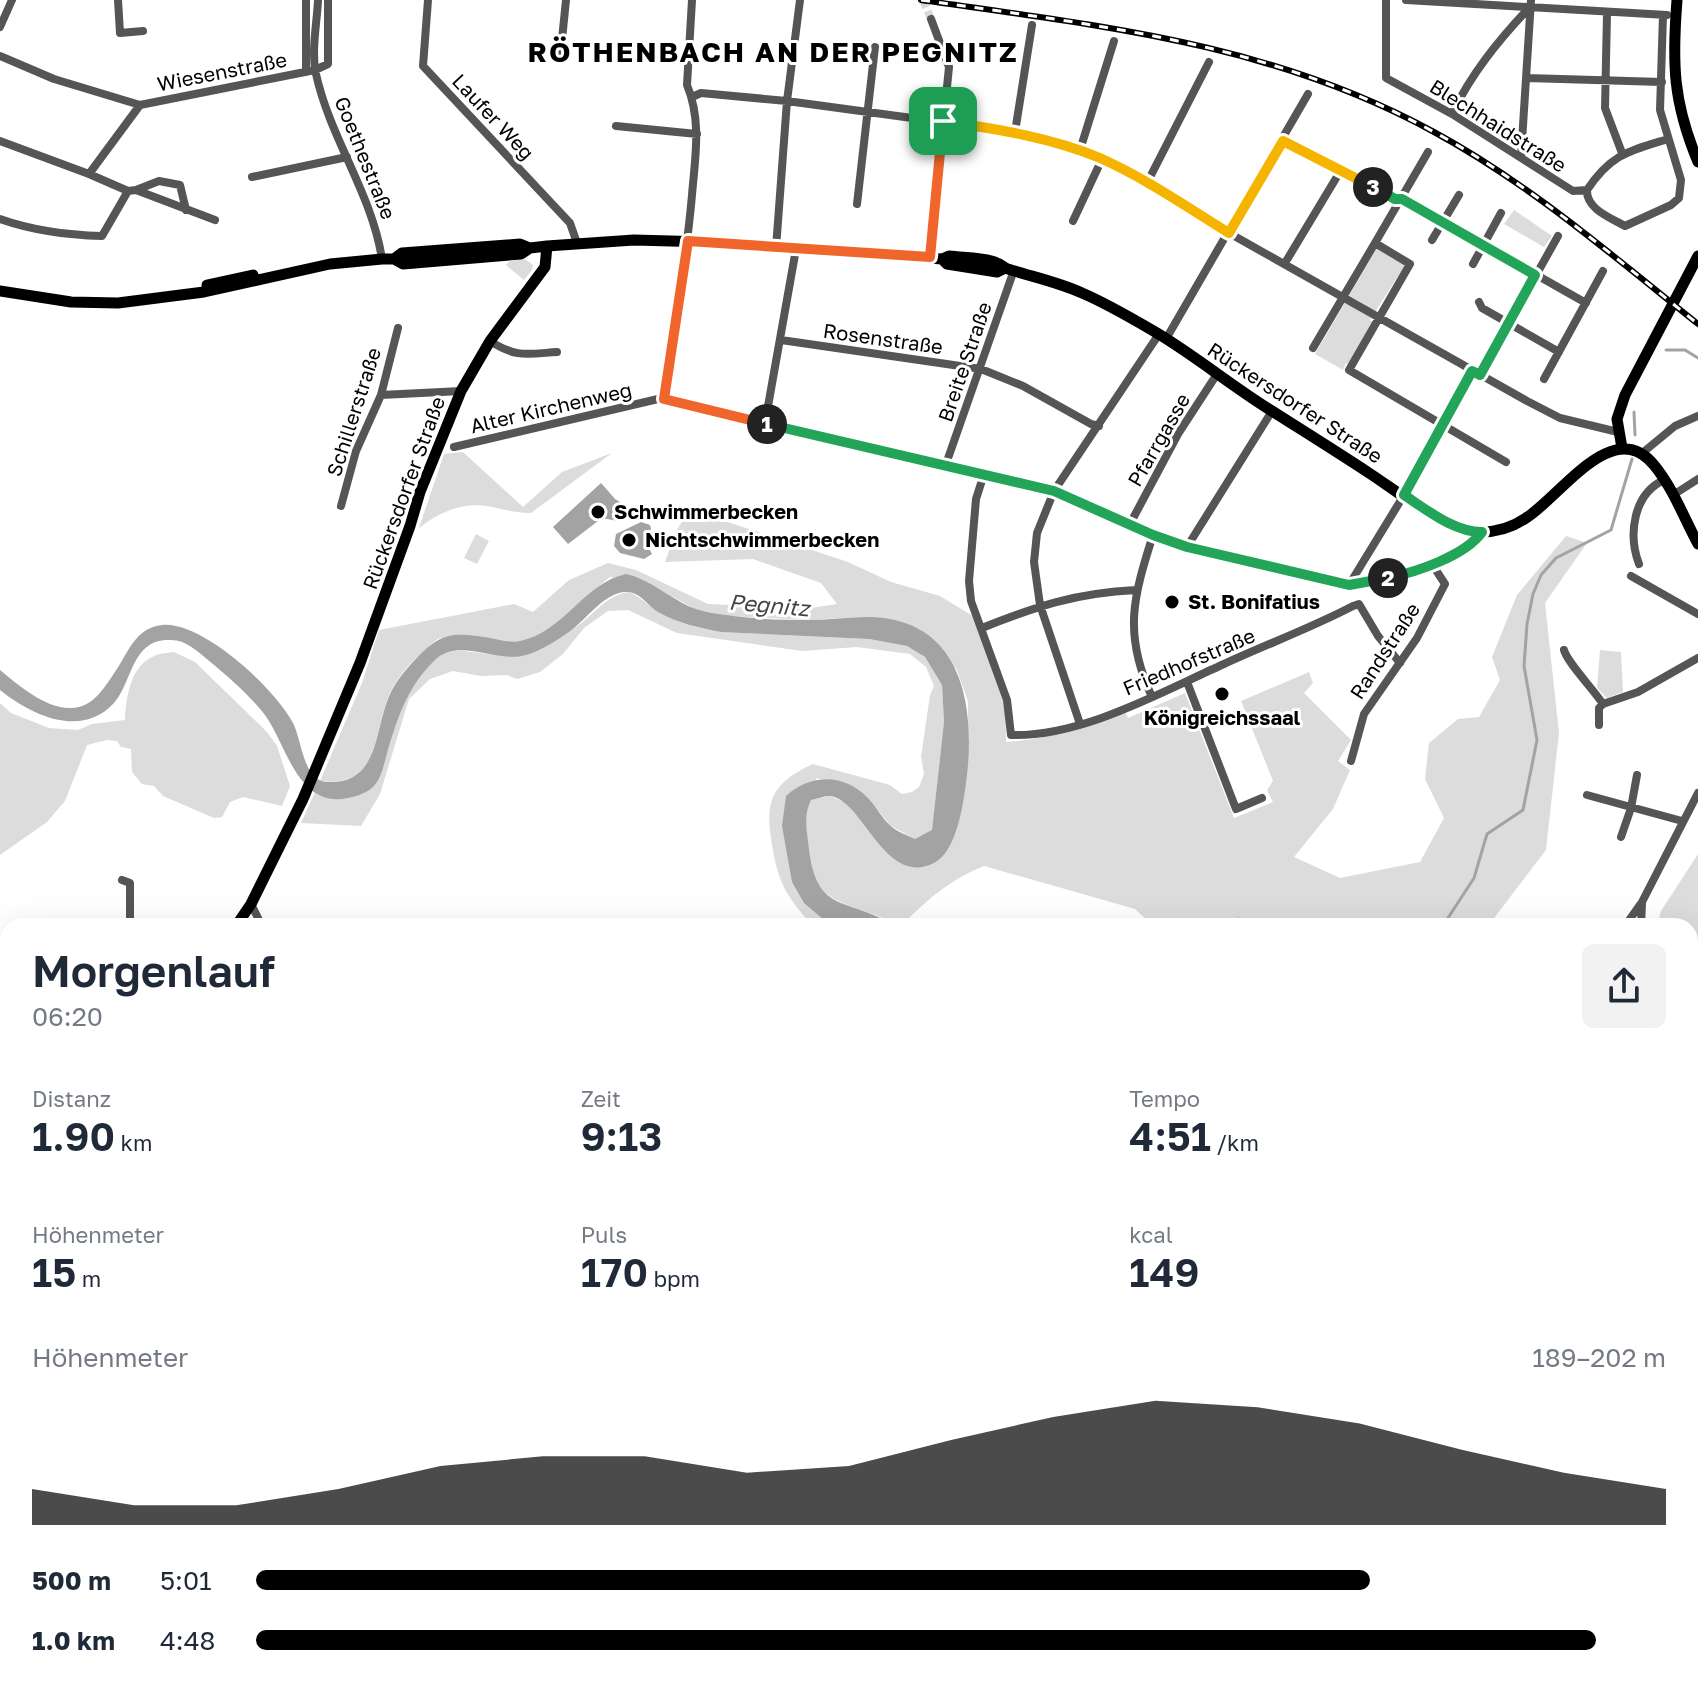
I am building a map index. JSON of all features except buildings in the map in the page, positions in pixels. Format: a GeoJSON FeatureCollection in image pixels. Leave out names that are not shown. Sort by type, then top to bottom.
{"type":"FeatureCollection","features":[{"type":"Feature","properties":{"kind":"main road"},"geometry":{"type":"LineString","coordinates":[[1677,0],[1669,15],[1674,76],[1678,106],[1698,162]]}},
{"type":"Feature","properties":{"kind":"main road","name":"Rückersdorfer Straße"},"geometry":{"type":"LineString","coordinates":[[241,918],[295,819],[360,663],[420,492],[461,391],[490,341],[545,267],[547,246],[634,240],[688,241],[936,258],[949,256],[998,263],[1083,293],[1163,337],[1272,411],[1442,519],[1464,529],[1482,532]]}},
{"type":"Feature","properties":{"kind":"main road"},"geometry":{"type":"LineString","coordinates":[[0,291],[71,302],[106,303],[192,292],[202,286],[271,272],[289,273],[330,264],[388,259],[402,253],[520,244],[530,248],[547,246]]}},
{"type":"Feature","properties":{"kind":"main road"},"geometry":{"type":"LineString","coordinates":[[1625,449],[1617,419],[1625,395],[1697,262]]}},
{"type":"Feature","properties":{"kind":"main road"},"geometry":{"type":"LineString","coordinates":[[1482,532],[1497,531],[1526,518],[1594,459],[1609,450],[1625,449],[1641,454],[1653,463],[1698,544]]}},
{"type":"Feature","properties":{"kind":"street"},"geometry":{"type":"LineString","coordinates":[[0,27],[12,0]]}},
{"type":"Feature","properties":{"kind":"street"},"geometry":{"type":"LineString","coordinates":[[118,0],[120,33],[143,31]]}},
{"type":"Feature","properties":{"kind":"street","name":"Goethestraße"},"geometry":{"type":"LineString","coordinates":[[306,0],[310,71],[388,259]]}},
{"type":"Feature","properties":{"kind":"street","name":"Goethestraße"},"geometry":{"type":"LineString","coordinates":[[310,71],[318,0]]}},
{"type":"Feature","properties":{"kind":"street"},"geometry":{"type":"LineString","coordinates":[[310,71],[328,64],[328,0]]}},
{"type":"Feature","properties":{"kind":"street","name":"Laufer Weg"},"geometry":{"type":"LineString","coordinates":[[428,0],[423,66],[570,223],[577,243]]}},
{"type":"Feature","properties":{"kind":"street"},"geometry":{"type":"LineString","coordinates":[[560,59],[566,0]]}},
{"type":"Feature","properties":{"kind":"street"},"geometry":{"type":"LineString","coordinates":[[664,399],[688,241],[697,134],[692,97],[687,85],[692,0]]}},
{"type":"Feature","properties":{"kind":"street"},"geometry":{"type":"LineString","coordinates":[[776,248],[787,101],[800,0]]}},
{"type":"Feature","properties":{"kind":"street","name":"Blechhaidstraße"},"geometry":{"type":"LineString","coordinates":[[1386,0],[1386,78],[1452,114],[1573,191],[1587,190],[1589,203],[1625,226],[1671,205],[1679,198],[1681,180],[1668,139]]}},
{"type":"Feature","properties":{"kind":"street"},"geometry":{"type":"LineString","coordinates":[[1406,0],[1531,3],[1607,13],[1669,15],[1660,110],[1668,139],[1622,153],[1599,172],[1587,190]]}},
{"type":"Feature","properties":{"kind":"street"},"geometry":{"type":"LineString","coordinates":[[1521,157],[1531,3]]}},
{"type":"Feature","properties":{"kind":"street"},"geometry":{"type":"LineString","coordinates":[[1452,114],[1462,91],[1495,45],[1531,3]]}},
{"type":"Feature","properties":{"kind":"street"},"geometry":{"type":"LineString","coordinates":[[1607,13],[1605,108],[1622,153]]}},
{"type":"Feature","properties":{"kind":"street"},"geometry":{"type":"LineString","coordinates":[[931,19],[949,67],[936,258]]}},
{"type":"Feature","properties":{"kind":"street"},"geometry":{"type":"LineString","coordinates":[[1015,132],[1032,25]]}},
{"type":"Feature","properties":{"kind":"street"},"geometry":{"type":"LineString","coordinates":[[1080,150],[1114,41]]}},
{"type":"Feature","properties":{"kind":"street"},"geometry":{"type":"LineString","coordinates":[[857,204],[875,47]]}},
{"type":"Feature","properties":{"kind":"street","name":"Wiesenstraße"},"geometry":{"type":"LineString","coordinates":[[0,56],[54,79],[140,105],[310,71]]}},
{"type":"Feature","properties":{"kind":"street"},"geometry":{"type":"LineString","coordinates":[[1147,183],[1209,62]]}},
{"type":"Feature","properties":{"kind":"street"},"geometry":{"type":"LineString","coordinates":[[1527,78],[1662,82]]}},
{"type":"Feature","properties":{"kind":"street"},"geometry":{"type":"LineString","coordinates":[[692,97],[701,93],[787,101],[943,121],[1015,132],[1080,150],[1147,183],[1229,233],[1527,401],[1560,418],[1618,432]]}},
{"type":"Feature","properties":{"kind":"street"},"geometry":{"type":"LineString","coordinates":[[1080,724],[1040,605],[1034,562],[1037,533],[1054,491],[1163,337],[1229,233],[1308,94]]}},
{"type":"Feature","properties":{"kind":"street"},"geometry":{"type":"LineString","coordinates":[[89,174],[140,105]]}},
{"type":"Feature","properties":{"kind":"street"},"geometry":{"type":"LineString","coordinates":[[616,126],[697,134]]}},
{"type":"Feature","properties":{"kind":"street"},"geometry":{"type":"LineString","coordinates":[[0,141],[215,220]]}},
{"type":"Feature","properties":{"kind":"street"},"geometry":{"type":"LineString","coordinates":[[1283,141],[1395,199],[1402,199],[1586,303]]}},
{"type":"Feature","properties":{"kind":"street"},"geometry":{"type":"LineString","coordinates":[[1313,348],[1428,152]]}},
{"type":"Feature","properties":{"kind":"street"},"geometry":{"type":"LineString","coordinates":[[252,177],[347,157]]}},
{"type":"Feature","properties":{"kind":"street"},"geometry":{"type":"LineString","coordinates":[[1073,221],[1102,159]]}},
{"type":"Feature","properties":{"kind":"street"},"geometry":{"type":"LineString","coordinates":[[1285,263],[1341,170]]}},
{"type":"Feature","properties":{"kind":"street"},"geometry":{"type":"LineString","coordinates":[[0,219],[62,235],[102,236],[132,191],[159,181],[180,185],[186,210]]}},
{"type":"Feature","properties":{"kind":"street"},"geometry":{"type":"LineString","coordinates":[[1432,240],[1459,195]]}},
{"type":"Feature","properties":{"kind":"street"},"geometry":{"type":"LineString","coordinates":[[1473,264],[1501,213]]}},
{"type":"Feature","properties":{"kind":"street"},"geometry":{"type":"LineString","coordinates":[[1400,663],[1378,636],[1359,604],[1353,606],[1349,585],[1442,425],[1510,323],[1558,236]]}},
{"type":"Feature","properties":{"kind":"street"},"geometry":{"type":"LineString","coordinates":[[1375,243],[1410,264],[1349,370],[1506,462]]}},
{"type":"Feature","properties":{"kind":"street"},"geometry":{"type":"LineString","coordinates":[[765,423],[796,249]]}},
{"type":"Feature","properties":{"kind":"street","name":"Breite Straße"},"geometry":{"type":"LineString","coordinates":[[946,464],[981,369],[1010,269]]}},
{"type":"Feature","properties":{"kind":"street"},"geometry":{"type":"LineString","coordinates":[[1544,379],[1603,271]]}},
{"type":"Feature","properties":{"kind":"street"},"geometry":{"type":"LineString","coordinates":[[1479,302],[1482,308],[1559,352]]}},
{"type":"Feature","properties":{"kind":"street","name":"Schillerstraße"},"geometry":{"type":"LineString","coordinates":[[341,506],[356,451],[381,395],[398,328]]}},
{"type":"Feature","properties":{"kind":"street","name":"Rosenstraße"},"geometry":{"type":"LineString","coordinates":[[781,340],[981,369],[1023,386],[1099,426]]}},
{"type":"Feature","properties":{"kind":"street"},"geometry":{"type":"LineString","coordinates":[[490,341],[507,352],[557,352]]}},
{"type":"Feature","properties":{"kind":"street","name":"Pfarrgasse"},"geometry":{"type":"LineString","coordinates":[[1130,524],[1178,434],[1217,374]]}},
{"type":"Feature","properties":{"kind":"street"},"geometry":{"type":"LineString","coordinates":[[381,395],[461,391]]}},
{"type":"Feature","properties":{"kind":"street","name":"Alter Kirchenweg"},"geometry":{"type":"LineString","coordinates":[[454,447],[664,399],[1054,491],[1187,547],[1349,585]]}},
{"type":"Feature","properties":{"kind":"street"},"geometry":{"type":"LineString","coordinates":[[1187,547],[1272,411]]}},
{"type":"Feature","properties":{"kind":"street"},"geometry":{"type":"LineString","coordinates":[[1641,454],[1675,426],[1698,416]]}},
{"type":"Feature","properties":{"kind":"street"},"geometry":{"type":"LineString","coordinates":[[984,474],[976,499],[969,581],[971,601],[982,628],[1040,605],[1094,592],[1136,590]]}},
{"type":"Feature","properties":{"kind":"street"},"geometry":{"type":"LineString","coordinates":[[1673,495],[1698,479]]}},
{"type":"Feature","properties":{"kind":"street"},"geometry":{"type":"LineString","coordinates":[[1639,564],[1633,534],[1638,510],[1645,493],[1664,480]]}},
{"type":"Feature","properties":{"kind":"street"},"geometry":{"type":"LineString","coordinates":[[1349,585],[1397,576],[1432,564],[1474,543],[1482,532]]}},
{"type":"Feature","properties":{"kind":"street"},"geometry":{"type":"LineString","coordinates":[[1152,697],[1135,652],[1136,590],[1153,535]]}},
{"type":"Feature","properties":{"kind":"street","name":"Randstraße"},"geometry":{"type":"LineString","coordinates":[[1351,761],[1364,714],[1417,638],[1445,584],[1432,564]]}},
{"type":"Feature","properties":{"kind":"street"},"geometry":{"type":"LineString","coordinates":[[1631,576],[1698,614]]}},
{"type":"Feature","properties":{"kind":"street","name":"Friedhofstraße"},"geometry":{"type":"LineString","coordinates":[[982,628],[1007,700],[1011,735],[1033,735],[1080,724],[1152,697],[1353,606]]}},
{"type":"Feature","properties":{"kind":"street"},"geometry":{"type":"LineString","coordinates":[[1564,650],[1566,659],[1589,683],[1603,704]]}},
{"type":"Feature","properties":{"kind":"street"},"geometry":{"type":"LineString","coordinates":[[1599,725],[1599,708],[1603,704],[1638,692],[1698,658]]}},
{"type":"Feature","properties":{"kind":"street"},"geometry":{"type":"LineString","coordinates":[[1187,682],[1236,809],[1262,798]]}},
{"type":"Feature","properties":{"kind":"street"},"geometry":{"type":"LineString","coordinates":[[1621,837],[1631,808],[1637,775]]}},
{"type":"Feature","properties":{"kind":"street"},"geometry":{"type":"LineString","coordinates":[[1631,918],[1698,793]]}},
{"type":"Feature","properties":{"kind":"street"},"geometry":{"type":"LineString","coordinates":[[1587,795],[1682,821]]}},
{"type":"Feature","properties":{"kind":"street"},"geometry":{"type":"LineString","coordinates":[[122,880],[130,883],[130,918]]}},
{"type":"Feature","properties":{"kind":"street"},"geometry":{"type":"LineString","coordinates":[[1641,918],[1642,902]]}},
{"type":"Feature","properties":{"kind":"street"},"geometry":{"type":"LineString","coordinates":[[251,904],[258,918]]}},
{"type":"Feature","properties":{"kind":"shaded area"},"geometry":{"type":"Polygon","coordinates":[[[1514,210],[1552,236],[1544,247],[1504,224],[1514,210]]]}},
{"type":"Feature","properties":{"kind":"shaded area"},"geometry":{"type":"Polygon","coordinates":[[[1377,248],[1405,265],[1370,320],[1375,324],[1351,365],[1346,363],[1343,370],[1315,354],[1377,248]]]}},
{"type":"Feature","properties":{"kind":"shaded area"},"geometry":{"type":"Polygon","coordinates":[[[525,259],[533,265],[524,280],[506,265],[510,261],[525,259]]]}},
{"type":"Feature","properties":{"kind":"shaded area"},"geometry":{"type":"Polygon","coordinates":[[[463,452],[523,507],[562,472],[612,453],[531,513],[472,505],[444,512],[419,528],[444,454],[463,452]]]}},
{"type":"Feature","properties":{"kind":"shaded area","name":"Schwimmerbecken"},"geometry":{"type":"Polygon","coordinates":[[[601,483],[615,499],[627,506],[623,522],[602,518],[568,544],[553,527],[601,483]]]}},
{"type":"Feature","properties":{"kind":"shaded area"},"geometry":{"type":"Polygon","coordinates":[[[689,509],[848,562],[891,582],[940,596],[976,618],[1005,699],[1006,742],[1052,735],[1125,712],[1128,718],[1185,693],[1234,818],[1273,802],[1267,790],[1273,781],[1241,701],[1309,672],[1313,683],[1304,693],[1351,740],[1338,761],[1350,770],[1333,809],[1294,857],[1340,878],[1420,862],[1444,818],[1425,779],[1429,743],[1458,719],[1479,717],[1500,680],[1492,657],[1517,595],[1566,536],[1587,543],[1545,603],[1559,733],[1546,850],[1494,918],[1145,918],[1135,909],[984,866],[953,881],[909,918],[882,918],[833,898],[819,884],[811,861],[807,811],[811,800],[830,796],[844,802],[900,861],[915,867],[933,864],[967,772],[968,701],[956,668],[889,619],[811,620],[728,616],[697,610],[673,597],[610,577],[557,623],[533,637],[502,642],[439,638],[398,678],[389,695],[376,742],[364,768],[353,777],[320,781],[362,683],[379,630],[514,604],[533,612],[569,580],[608,563],[636,570],[708,604],[811,608],[837,604],[821,583],[753,559],[665,562],[689,509]]]}},
{"type":"Feature","properties":{"kind":"shaded area","name":"Nichtschwimmerbecken"},"geometry":{"type":"Polygon","coordinates":[[[641,522],[650,525],[645,540],[652,554],[644,559],[620,553],[614,546],[616,534],[641,522]]]}},
{"type":"Feature","properties":{"kind":"shaded area"},"geometry":{"type":"Polygon","coordinates":[[[476,534],[489,541],[477,564],[464,558],[476,534]]]}},
{"type":"Feature","properties":{"kind":"shaded area"},"geometry":{"type":"Polygon","coordinates":[[[626,574],[687,605],[714,613],[779,619],[890,619],[915,627],[935,640],[949,658],[959,679],[968,726],[966,785],[962,810],[949,848],[934,863],[917,867],[901,863],[888,853],[841,800],[829,796],[811,800],[807,812],[809,849],[819,885],[838,901],[880,918],[822,918],[804,903],[792,882],[782,826],[786,796],[805,784],[826,779],[858,789],[894,829],[915,839],[932,830],[944,722],[942,685],[925,657],[907,646],[869,639],[721,632],[673,619],[658,612],[637,595],[620,593],[604,601],[569,632],[532,653],[514,657],[466,650],[444,654],[434,661],[406,700],[377,782],[363,793],[341,799],[312,791],[292,766],[261,710],[222,671],[182,642],[158,641],[148,646],[140,654],[114,703],[87,720],[72,721],[41,715],[0,690],[0,670],[42,700],[66,708],[78,707],[98,695],[141,634],[162,625],[179,627],[217,645],[271,693],[293,723],[313,775],[327,782],[344,781],[366,765],[392,690],[408,667],[430,646],[455,635],[513,642],[535,636],[611,579],[626,574]]]}},
{"type":"Feature","properties":{"kind":"shaded area"},"geometry":{"type":"Polygon","coordinates":[[[629,592],[664,615],[705,629],[869,639],[907,646],[925,657],[942,685],[944,722],[932,831],[915,839],[891,826],[865,795],[817,778],[782,826],[788,851],[826,918],[806,918],[786,891],[778,873],[769,820],[773,797],[787,779],[813,764],[890,785],[902,794],[919,787],[924,774],[921,757],[934,686],[926,667],[910,654],[857,647],[802,651],[677,633],[628,610],[608,611],[584,628],[563,654],[540,672],[517,679],[507,675],[481,676],[453,671],[430,679],[409,699],[380,794],[361,826],[301,823],[315,792],[321,796],[382,768],[409,694],[432,662],[447,653],[464,651],[504,656],[532,652],[569,632],[610,599],[629,592]]]}},
{"type":"Feature","properties":{"kind":"shaded area"},"geometry":{"type":"Polygon","coordinates":[[[1600,650],[1621,652],[1623,692],[1607,698],[1597,688],[1600,650]]]}},
{"type":"Feature","properties":{"kind":"shaded area"},"geometry":{"type":"Polygon","coordinates":[[[174,652],[195,662],[267,732],[277,746],[290,786],[282,806],[243,797],[230,802],[222,817],[214,818],[163,796],[154,786],[142,784],[132,772],[131,749],[121,747],[117,741],[107,740],[87,745],[65,801],[47,822],[0,855],[0,703],[11,713],[49,728],[78,730],[92,724],[125,720],[128,693],[139,667],[156,655],[174,652]]]}},
{"type":"Feature","properties":{"kind":"shaded area"},"geometry":{"type":"Polygon","coordinates":[[[1698,854],[1698,918],[1659,918],[1698,854]]]}},
{"type":"Feature","properties":{"kind":"waterway"},"geometry":{"type":"LineString","coordinates":[[1666,350],[1685,350],[1698,358]]}},
{"type":"Feature","properties":{"kind":"waterway"},"geometry":{"type":"LineString","coordinates":[[1634,412],[1635,435]]}},
{"type":"Feature","properties":{"kind":"waterway"},"geometry":{"type":"LineString","coordinates":[[1448,918],[1474,878],[1487,834],[1523,810],[1537,740],[1524,666],[1533,594],[1541,575],[1556,558],[1611,530],[1632,459]]}},
{"type":"Feature","properties":{"kind":"tunnel"},"geometry":{"type":"LineString","coordinates":[[923,0],[931,19]]}},
{"type":"Feature","properties":{"kind":"railway"},"geometry":{"type":"LineString","coordinates":[[921,0],[1184,42],[1311,77],[1373,102],[1434,132],[1504,174],[1698,324]]}},
{"type":"Feature","properties":{"kind":"place","name":"Schwimmerbecken"},"geometry":{"type":"Point","coordinates":[598,512]}},
{"type":"Feature","properties":{"kind":"place","name":"Nichtschwimmerbecken"},"geometry":{"type":"Point","coordinates":[629,540]}},
{"type":"Feature","properties":{"kind":"place","name":"St. Bonifatius"},"geometry":{"type":"Point","coordinates":[1172,602]}},
{"type":"Feature","properties":{"kind":"place","name":"Königreichssaal"},"geometry":{"type":"Point","coordinates":[1222,694]}},
{"type":"Feature","properties":{"kind":"district","name":"RÖTHENBACH AN DER PEGNITZ"},"geometry":{"type":"Point","coordinates":[773,52]}},
{"type":"Feature","properties":{"kind":"route"},"geometry":{"type":"LineString","coordinates":[[943,121],[1015,132],[1080,150],[1147,183],[1229,233],[1283,141],[1395,199],[1402,199],[1535,275],[1480,375],[1472,371],[1404,495],[1442,519],[1464,529],[1482,532],[1474,543],[1432,564],[1397,576],[1349,585],[1187,547],[1054,491],[664,399],[688,241],[930,257],[943,121]]}},
{"type":"Feature","properties":{"kind":"water label","name":"Pegnitz"},"geometry":{"type":"Point","coordinates":[769,605]}}]}
